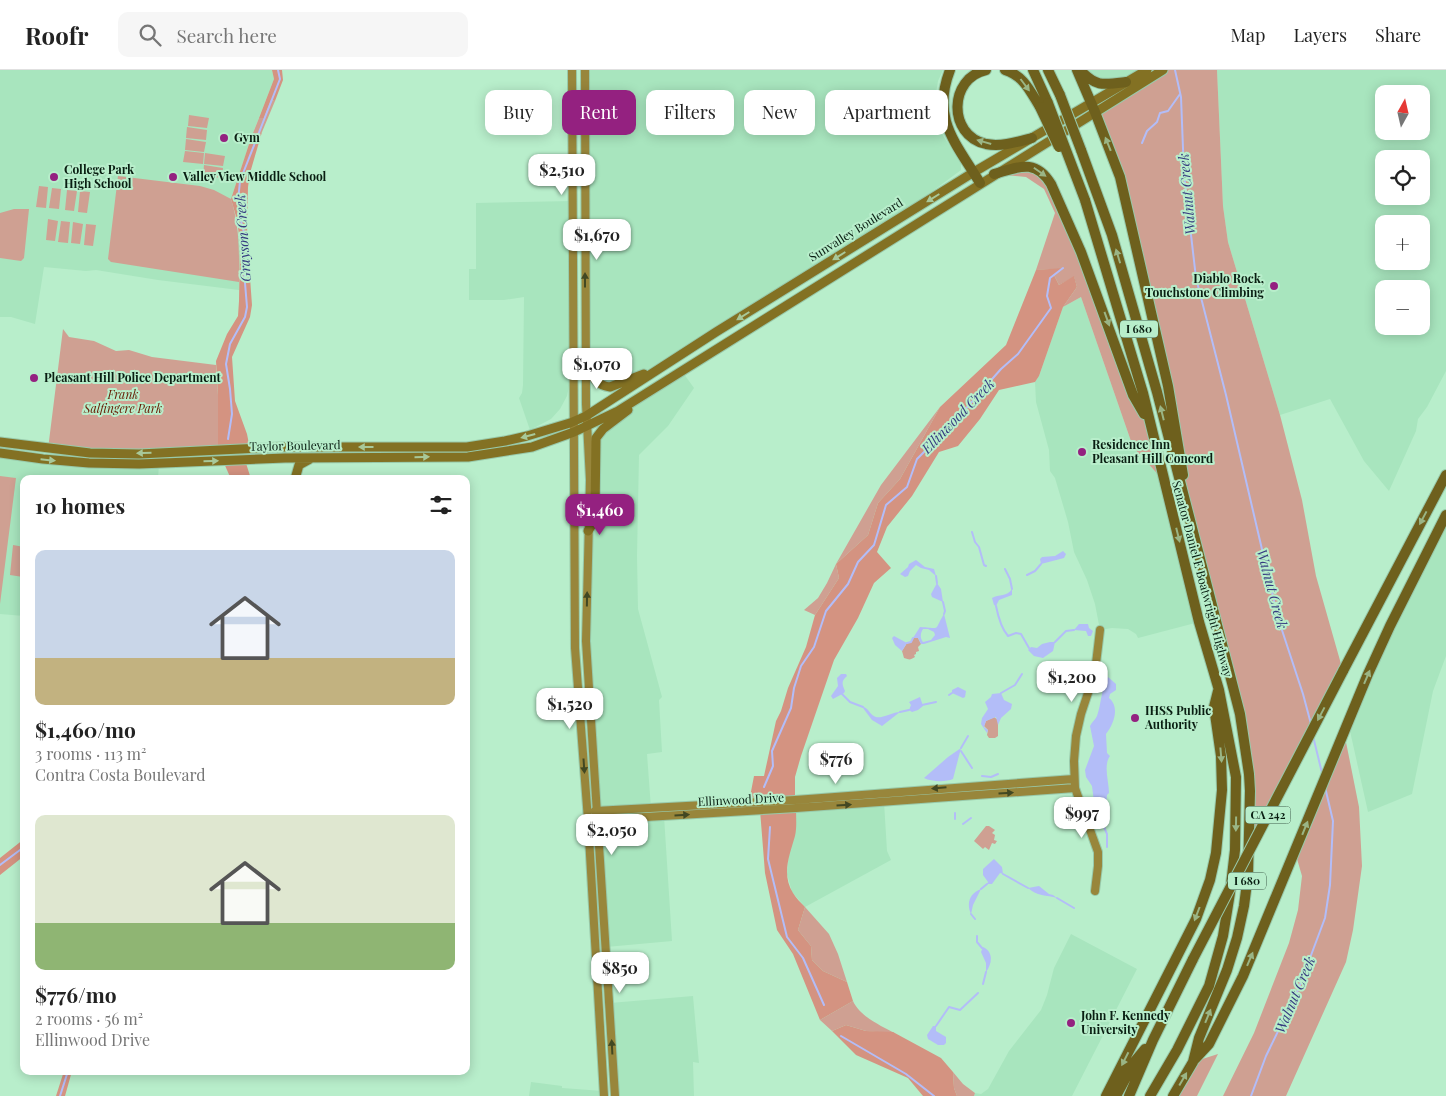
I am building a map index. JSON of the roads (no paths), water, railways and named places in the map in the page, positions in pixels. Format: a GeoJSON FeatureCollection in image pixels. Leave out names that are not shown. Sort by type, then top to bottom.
{"type":"FeatureCollection","features":[{"type":"Feature","properties":{"kind":"highway"},"geometry":{"type":"LineString","coordinates":[[950,70],[943,97],[944,115],[951,134],[980,182]]}},
{"type":"Feature","properties":{"kind":"highway"},"geometry":{"type":"LineString","coordinates":[[986,70],[970,78],[964,84],[959,94],[957,114],[966,132],[973,138],[990,145],[1004,145],[1032,138]]}},
{"type":"Feature","properties":{"kind":"highway"},"geometry":{"type":"LineString","coordinates":[[1005,70],[1013,73],[1025,82],[1044,105]]}},
{"type":"Feature","properties":{"kind":"highway","name":"Senator Daniel E Boatwright Highway"},"geometry":{"type":"LineString","coordinates":[[1033,70],[1044,105],[1085,200],[1143,393],[1148,420],[1219,690],[1236,777],[1235,850],[1230,893],[1222,936],[1209,986],[1177,1050],[1150,1096]]}},
{"type":"Feature","properties":{"kind":"highway","name":"Senator Daniel E Boatwright Highway"},"geometry":{"type":"LineString","coordinates":[[1048,70],[1060,95],[1112,235],[1135,314],[1244,734],[1250,792],[1248,875],[1244,906],[1227,970],[1199,1038],[1193,1062],[1174,1096]]}},
{"type":"Feature","properties":{"kind":"highway"},"geometry":{"type":"LineString","coordinates":[[1078,70],[1094,83],[1103,85],[1126,82]]}},
{"type":"Feature","properties":{"kind":"highway"},"geometry":{"type":"LineString","coordinates":[[1078,70],[1117,166],[1151,308],[1181,457],[1187,511]]}},
{"type":"Feature","properties":{"kind":"highway"},"geometry":{"type":"LineString","coordinates":[[994,174],[1022,167],[1032,167],[1039,170],[1048,179],[1081,252],[1133,395],[1148,420]]}},
{"type":"Feature","properties":{"kind":"highway","name":"CA 242"},"geometry":{"type":"LineString","coordinates":[[1129,1096],[1153,1040],[1193,959],[1446,475]]}},
{"type":"Feature","properties":{"kind":"highway","name":"CA 242"},"geometry":{"type":"LineString","coordinates":[[1193,1062],[1209,1044],[1243,976],[1348,722],[1390,626],[1446,515]]}},
{"type":"Feature","properties":{"kind":"highway"},"geometry":{"type":"LineString","coordinates":[[1106,1096],[1196,919],[1210,880],[1216,853],[1222,790],[1221,756],[1214,707],[1219,690]]}},
{"type":"Feature","properties":{"kind":"highway"},"geometry":{"type":"LineString","coordinates":[[1116,1096],[1135,1061],[1153,1040]]}},
{"type":"Feature","properties":{"kind":"main road"},"geometry":{"type":"LineString","coordinates":[[572,70],[575,648],[588,820],[604,1096]]}},
{"type":"Feature","properties":{"kind":"main road"},"geometry":{"type":"LineString","coordinates":[[585,70],[586,416],[590,480],[586,641],[615,1096]]}},
{"type":"Feature","properties":{"kind":"main road","name":"Sunvalley Boulevard"},"geometry":{"type":"LineString","coordinates":[[586,416],[974,172],[1032,138],[1163,70]]}},
{"type":"Feature","properties":{"kind":"main road","name":"Sunvalley Boulevard"},"geometry":{"type":"LineString","coordinates":[[587,426],[634,400],[994,174],[1093,108],[1126,82],[1145,71]]}},
{"type":"Feature","properties":{"kind":"main road"},"geometry":{"type":"LineString","coordinates":[[573,296],[579,299],[581,321],[585,332]]}},
{"type":"Feature","properties":{"kind":"main road"},"geometry":{"type":"LineString","coordinates":[[682,370],[681,362],[710,342],[714,334]]}},
{"type":"Feature","properties":{"kind":"main road"},"geometry":{"type":"LineString","coordinates":[[586,364],[597,382],[610,388],[667,364]]}},
{"type":"Feature","properties":{"kind":"main road"},"geometry":{"type":"LineString","coordinates":[[588,531],[593,523],[595,513],[596,438],[603,429],[626,412],[634,400]]}},
{"type":"Feature","properties":{"kind":"main road","name":"Taylor Boulevard"},"geometry":{"type":"LineString","coordinates":[[0,442],[100,454],[139,454],[280,447],[467,446],[527,436],[586,416]]}},
{"type":"Feature","properties":{"kind":"main road","name":"Taylor Boulevard"},"geometry":{"type":"LineString","coordinates":[[0,453],[89,464],[468,456],[532,447],[587,426]]}},
{"type":"Feature","properties":{"kind":"main road"},"geometry":{"type":"LineString","coordinates":[[296,475],[299,465],[311,458]]}},
{"type":"Feature","properties":{"kind":"main road"},"geometry":{"type":"LineString","coordinates":[[1095,890],[1098,852],[1075,788],[1074,779],[1076,736],[1095,672],[1100,630]]}},
{"type":"Feature","properties":{"kind":"main road","name":"Ellinwood Drive"},"geometry":{"type":"LineString","coordinates":[[587,811],[795,800],[1074,779]]}},
{"type":"Feature","properties":{"kind":"main road","name":"Ellinwood Drive"},"geometry":{"type":"LineString","coordinates":[[588,820],[796,808],[1075,788]]}},
{"type":"Feature","properties":{"kind":"water"},"geometry":{"type":"Polygon","coordinates":[[[1063,551],[1066,554],[1064,558],[1041,564],[1040,559],[1042,557],[1055,556],[1063,551]]]}},
{"type":"Feature","properties":{"kind":"water"},"geometry":{"type":"Polygon","coordinates":[[[916,560],[925,567],[934,569],[936,576],[929,570],[916,565],[908,576],[905,577],[900,574],[909,564],[916,560]]]}},
{"type":"Feature","properties":{"kind":"water"},"geometry":{"type":"Polygon","coordinates":[[[937,583],[941,589],[943,602],[932,597],[931,594],[937,583]]]}},
{"type":"Feature","properties":{"kind":"water"},"geometry":{"type":"Polygon","coordinates":[[[1012,589],[1012,595],[999,600],[996,606],[994,605],[992,598],[1008,593],[1012,589]]]}},
{"type":"Feature","properties":{"kind":"water"},"geometry":{"type":"Polygon","coordinates":[[[944,614],[950,638],[946,637],[921,644],[918,638],[913,638],[920,627],[936,628],[944,614]],[[923,629],[921,639],[923,642],[931,640],[935,635],[934,632],[923,629]]]}},
{"type":"Feature","properties":{"kind":"water"},"geometry":{"type":"Polygon","coordinates":[[[1079,624],[1088,624],[1089,628],[1093,631],[1091,636],[1088,636],[1086,631],[1074,630],[1079,624]]]}},
{"type":"Feature","properties":{"kind":"water"},"geometry":{"type":"Polygon","coordinates":[[[894,636],[907,643],[902,651],[895,645],[892,638],[894,636]]]}},
{"type":"Feature","properties":{"kind":"water"},"geometry":{"type":"Polygon","coordinates":[[[1055,642],[1053,651],[1043,658],[1034,656],[1028,650],[1031,647],[1037,648],[1042,644],[1055,642]]]}},
{"type":"Feature","properties":{"kind":"water"},"geometry":{"type":"Polygon","coordinates":[[[841,674],[846,674],[847,676],[843,683],[845,691],[833,699],[831,696],[838,686],[837,678],[841,674]]]}},
{"type":"Feature","properties":{"kind":"water"},"geometry":{"type":"Polygon","coordinates":[[[1108,677],[1116,684],[1116,690],[1110,694],[1109,698],[1114,706],[1115,716],[1106,734],[1107,753],[1110,756],[1107,764],[1109,793],[1107,795],[1106,807],[1098,813],[1094,802],[1092,786],[1086,777],[1085,770],[1094,746],[1090,726],[1097,716],[1104,685],[1108,677]]]}},
{"type":"Feature","properties":{"kind":"water"},"geometry":{"type":"Polygon","coordinates":[[[958,687],[966,691],[965,697],[963,698],[952,693],[952,690],[958,687]]]}},
{"type":"Feature","properties":{"kind":"water"},"geometry":{"type":"Polygon","coordinates":[[[1001,693],[1004,700],[1012,704],[1011,709],[1001,718],[998,725],[996,717],[986,721],[984,727],[988,730],[987,733],[981,724],[982,718],[988,709],[985,702],[992,694],[1001,693]]]}},
{"type":"Feature","properties":{"kind":"water"},"geometry":{"type":"Polygon","coordinates":[[[920,697],[923,706],[912,712],[909,710],[911,705],[909,702],[920,697]]]}},
{"type":"Feature","properties":{"kind":"water"},"geometry":{"type":"Polygon","coordinates":[[[864,707],[874,716],[878,717],[900,712],[882,726],[872,720],[864,707]]]}},
{"type":"Feature","properties":{"kind":"water"},"geometry":{"type":"Polygon","coordinates":[[[961,748],[953,779],[939,781],[924,778],[948,757],[961,748]]]}},
{"type":"Feature","properties":{"kind":"water"},"geometry":{"type":"Polygon","coordinates":[[[994,859],[1002,867],[1003,874],[1000,873],[992,884],[987,884],[988,882],[983,875],[983,869],[994,859]]]}},
{"type":"Feature","properties":{"kind":"water"},"geometry":{"type":"Polygon","coordinates":[[[1039,886],[1057,898],[1038,894],[1028,888],[1039,886]]]}},
{"type":"Feature","properties":{"kind":"water"},"geometry":{"type":"Polygon","coordinates":[[[981,889],[971,914],[970,899],[974,893],[981,889]]]}},
{"type":"Feature","properties":{"kind":"water"},"geometry":{"type":"Polygon","coordinates":[[[983,947],[987,949],[991,958],[986,972],[986,963],[981,952],[983,947]]]}},
{"type":"Feature","properties":{"kind":"water"},"geometry":{"type":"Polygon","coordinates":[[[933,1026],[936,1026],[936,1031],[946,1037],[944,1045],[938,1045],[928,1039],[927,1035],[933,1026]]]}},
{"type":"Feature","properties":{"kind":"waterway","name":"Grayson Creek"},"geometry":{"type":"LineString","coordinates":[[228,439],[232,414],[226,364],[230,344],[245,317],[247,307],[244,271],[246,240],[238,201],[240,181],[280,79],[278,70]]}},
{"type":"Feature","properties":{"kind":"waterway","name":"Walnut Creek"},"geometry":{"type":"LineString","coordinates":[[1175,70],[1181,97],[1184,174],[1196,278],[1226,395],[1278,618],[1311,724]]}},
{"type":"Feature","properties":{"kind":"waterway","name":"Ellinwood Creek"},"geometry":{"type":"LineString","coordinates":[[1142,143],[1147,131],[1157,122],[1160,113],[1168,111],[1180,94]]}},
{"type":"Feature","properties":{"kind":"waterway","name":"Ellinwood Creek"},"geometry":{"type":"LineString","coordinates":[[764,787],[773,766],[772,751],[791,708],[794,688],[801,666],[814,647],[826,611],[848,584],[858,562],[874,545],[886,505],[907,487],[917,459],[954,422],[1001,369],[1018,354],[1051,308],[1047,296],[1050,278],[1063,268]]}},
{"type":"Feature","properties":{"kind":"waterway"},"geometry":{"type":"LineString","coordinates":[[972,532],[986,566]]}},
{"type":"Feature","properties":{"kind":"waterway"},"geometry":{"type":"LineString","coordinates":[[1027,575],[1035,571],[1041,564]]}},
{"type":"Feature","properties":{"kind":"waterway"},"geometry":{"type":"LineString","coordinates":[[1005,569],[1012,589]]}},
{"type":"Feature","properties":{"kind":"waterway"},"geometry":{"type":"LineString","coordinates":[[936,576],[937,583]]}},
{"type":"Feature","properties":{"kind":"waterway"},"geometry":{"type":"LineString","coordinates":[[943,602],[944,614]]}},
{"type":"Feature","properties":{"kind":"waterway"},"geometry":{"type":"LineString","coordinates":[[996,606],[1002,626],[1008,636],[1016,633],[1021,634],[1029,648]]}},
{"type":"Feature","properties":{"kind":"waterway"},"geometry":{"type":"LineString","coordinates":[[1055,642],[1066,631],[1074,630]]}},
{"type":"Feature","properties":{"kind":"waterway"},"geometry":{"type":"LineString","coordinates":[[907,643],[911,642],[913,638]]}},
{"type":"Feature","properties":{"kind":"waterway"},"geometry":{"type":"LineString","coordinates":[[1001,693],[1015,685],[1022,674]]}},
{"type":"Feature","properties":{"kind":"waterway"},"geometry":{"type":"LineString","coordinates":[[842,694],[850,702],[863,707]]}},
{"type":"Feature","properties":{"kind":"waterway"},"geometry":{"type":"LineString","coordinates":[[922,705],[936,702]]}},
{"type":"Feature","properties":{"kind":"waterway"},"geometry":{"type":"LineString","coordinates":[[900,712],[909,710]]}},
{"type":"Feature","properties":{"kind":"waterway"},"geometry":{"type":"LineString","coordinates":[[961,748],[968,736]]}},
{"type":"Feature","properties":{"kind":"waterway","name":"Walnut Creek"},"geometry":{"type":"LineString","coordinates":[[1313,736],[1322,773]]}},
{"type":"Feature","properties":{"kind":"waterway"},"geometry":{"type":"LineString","coordinates":[[961,751],[972,768]]}},
{"type":"Feature","properties":{"kind":"waterway"},"geometry":{"type":"LineString","coordinates":[[982,776],[991,777],[998,774]]}},
{"type":"Feature","properties":{"kind":"waterway","name":"Walnut Creek"},"geometry":{"type":"LineString","coordinates":[[1251,1096],[1266,1056],[1298,990],[1325,918],[1330,885],[1333,821],[1325,787]]}},
{"type":"Feature","properties":{"kind":"waterway"},"geometry":{"type":"LineString","coordinates":[[955,813],[955,819]]}},
{"type":"Feature","properties":{"kind":"waterway"},"geometry":{"type":"LineString","coordinates":[[1098,813],[1107,834],[1107,847]]}},
{"type":"Feature","properties":{"kind":"waterway"},"geometry":{"type":"LineString","coordinates":[[963,824],[971,818]]}},
{"type":"Feature","properties":{"kind":"waterway","name":"Ellinwood Creek"},"geometry":{"type":"LineString","coordinates":[[770,827],[768,859],[787,937],[803,958],[824,1005]]}},
{"type":"Feature","properties":{"kind":"waterway","name":"Grayson Creek"},"geometry":{"type":"LineString","coordinates":[[0,865],[20,850]]}},
{"type":"Feature","properties":{"kind":"waterway"},"geometry":{"type":"LineString","coordinates":[[1003,874],[1028,888]]}},
{"type":"Feature","properties":{"kind":"waterway"},"geometry":{"type":"LineString","coordinates":[[981,889],[987,884]]}},
{"type":"Feature","properties":{"kind":"waterway"},"geometry":{"type":"LineString","coordinates":[[1057,898],[1074,908]]}},
{"type":"Feature","properties":{"kind":"waterway"},"geometry":{"type":"LineString","coordinates":[[971,914],[975,919]]}},
{"type":"Feature","properties":{"kind":"waterway"},"geometry":{"type":"LineString","coordinates":[[977,936],[977,942],[982,948]]}},
{"type":"Feature","properties":{"kind":"waterway"},"geometry":{"type":"LineString","coordinates":[[983,984],[986,972]]}},
{"type":"Feature","properties":{"kind":"waterway"},"geometry":{"type":"LineString","coordinates":[[936,1026],[949,1007],[960,1010],[978,993]]}},
{"type":"Feature","properties":{"kind":"waterway","name":"Ellinwood Creek"},"geometry":{"type":"LineString","coordinates":[[841,1036],[906,1074],[934,1096]]}},
{"type":"Feature","properties":{"kind":"waterway"},"geometry":{"type":"LineString","coordinates":[[60,1096],[67,1075]]}},
{"type":"Feature","properties":{"kind":"place","name":"Gym"},"geometry":{"type":"Point","coordinates":[224,138]}},
{"type":"Feature","properties":{"kind":"place","name":"College Park High School"},"geometry":{"type":"Point","coordinates":[54,177]}},
{"type":"Feature","properties":{"kind":"place","name":"Valley View Middle School"},"geometry":{"type":"Point","coordinates":[173,177]}},
{"type":"Feature","properties":{"kind":"place","name":"Diablo Rock, Touchstone Climbing"},"geometry":{"type":"Point","coordinates":[1274,286]}},
{"type":"Feature","properties":{"kind":"place","name":"Pleasant Hill Police Department"},"geometry":{"type":"Point","coordinates":[34,378]}},
{"type":"Feature","properties":{"kind":"place","name":"Residence Inn Pleasant Hill Concord"},"geometry":{"type":"Point","coordinates":[1082,452]}},
{"type":"Feature","properties":{"kind":"place","name":"IHSS Public Authority"},"geometry":{"type":"Point","coordinates":[1135,718]}},
{"type":"Feature","properties":{"kind":"place","name":"John F. Kennedy University"},"geometry":{"type":"Point","coordinates":[1071,1023]}},
{"type":"Feature","properties":{"kind":"park label","name":"Frank Salfingere Park"},"geometry":{"type":"Point","coordinates":[123,402]}}]}
